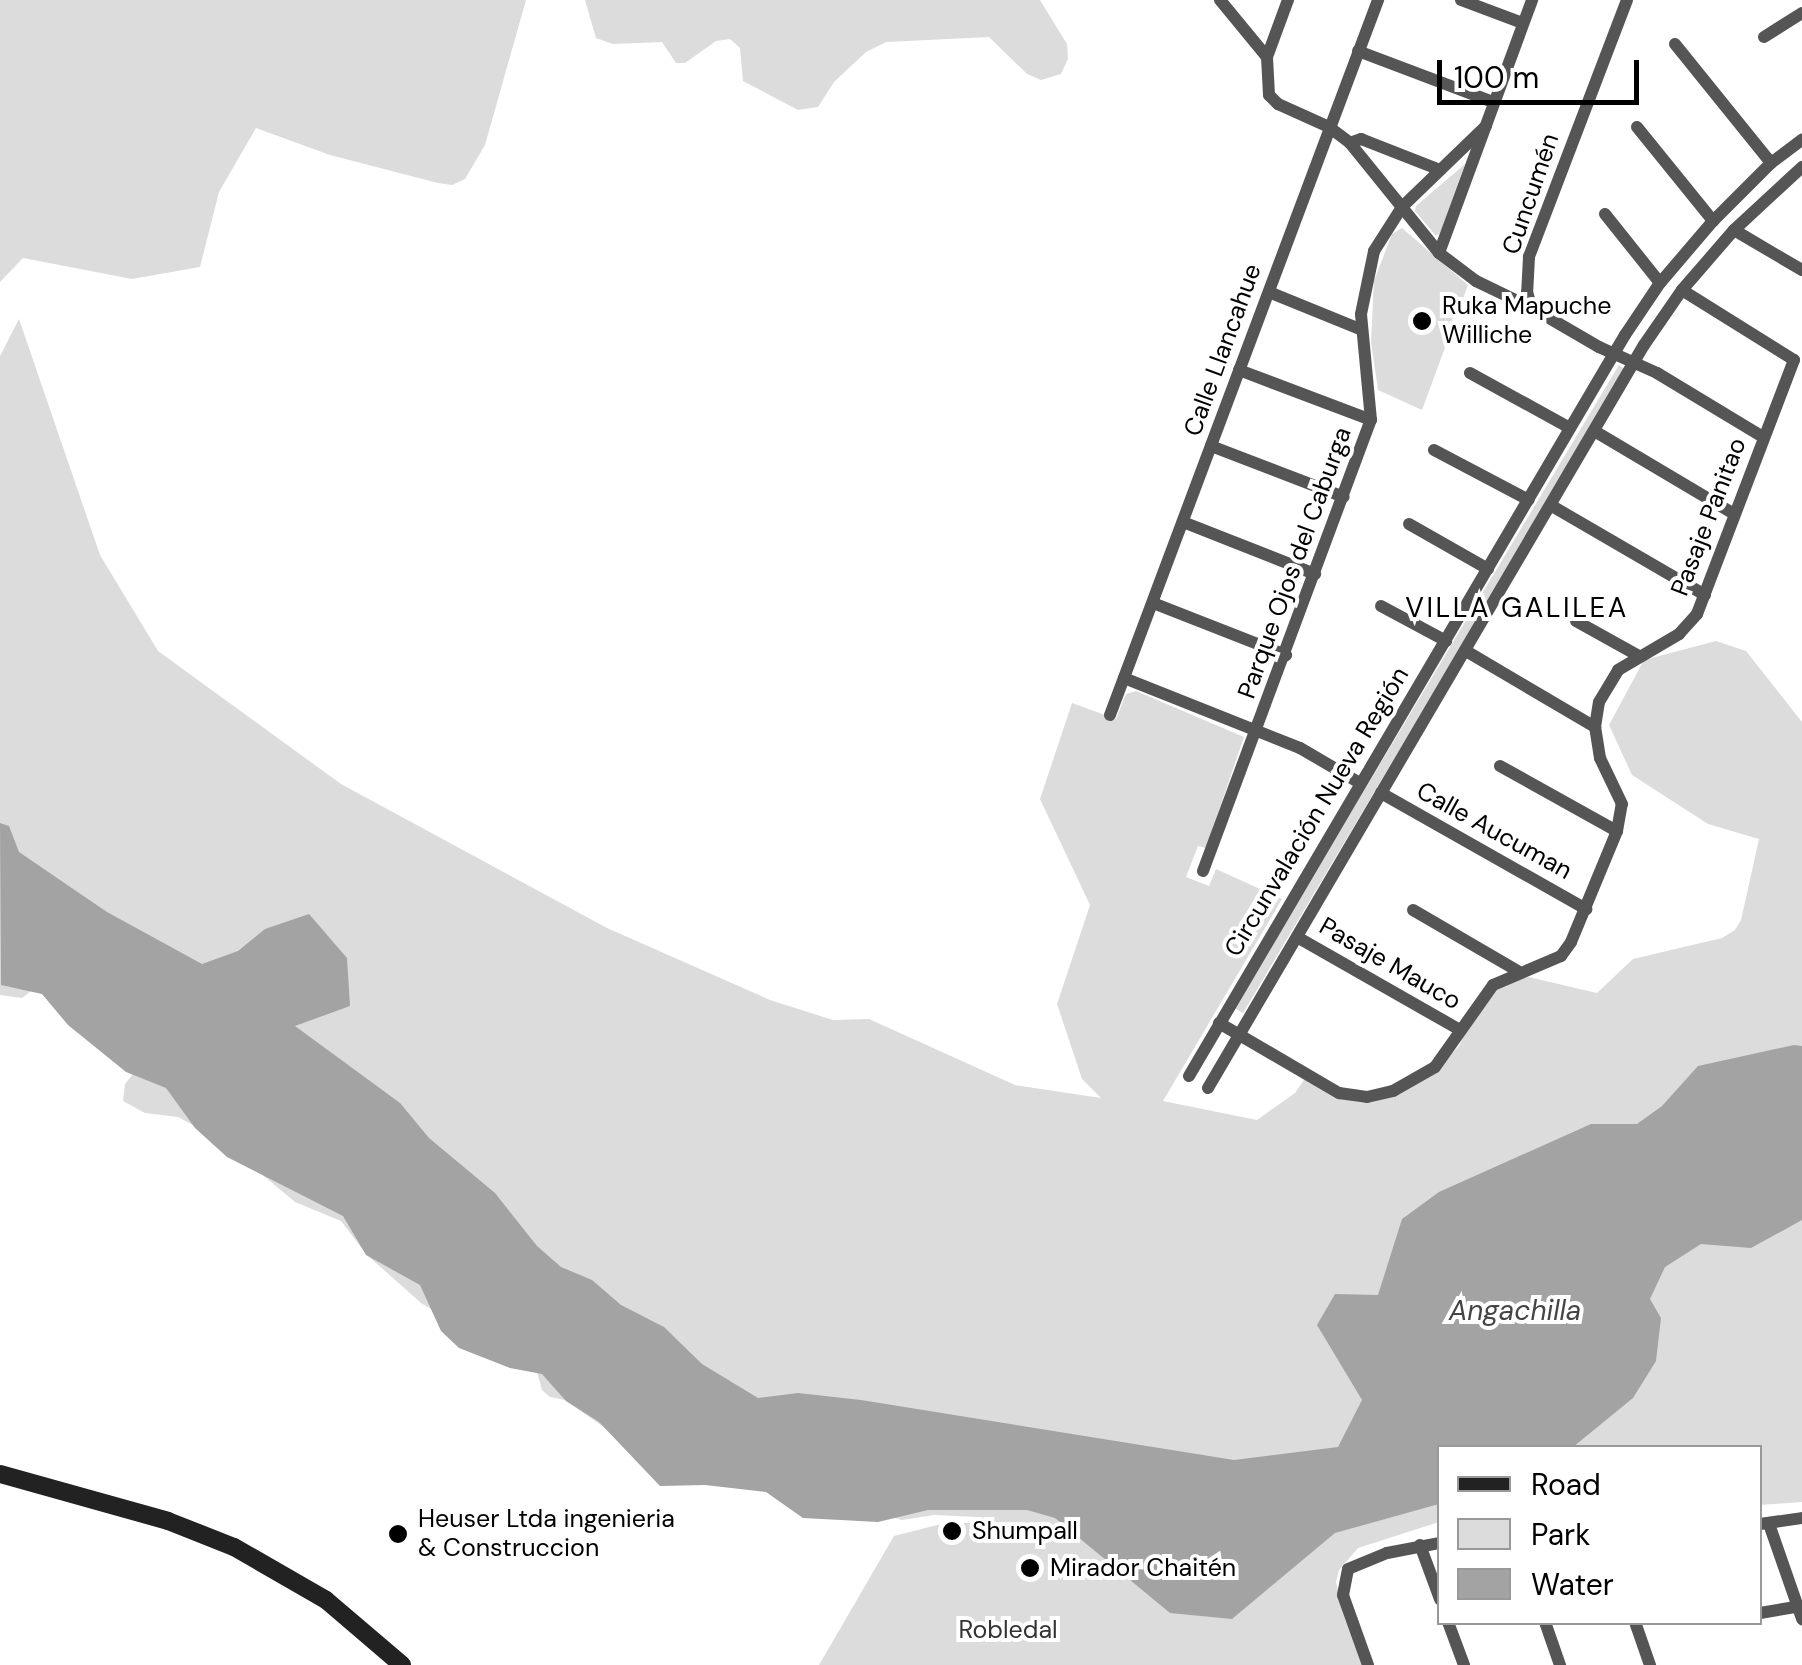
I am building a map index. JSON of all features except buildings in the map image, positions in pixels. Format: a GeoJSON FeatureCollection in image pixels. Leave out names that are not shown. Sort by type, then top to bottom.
{"type":"FeatureCollection","features":[{"type":"Feature","properties":{"kind":"street"},"geometry":{"type":"LineString","coordinates":[[1220,0],[1267,58]]}},
{"type":"Feature","properties":{"kind":"street"},"geometry":{"type":"LineString","coordinates":[[1288,0],[1267,58],[1269,95],[1278,104],[1329,126],[1350,143],[1439,253],[1476,281],[1634,365],[1657,372],[1762,438]]}},
{"type":"Feature","properties":{"kind":"street","name":"Calle Llancahue"},"geometry":{"type":"LineString","coordinates":[[1110,715],[1378,0]]}},
{"type":"Feature","properties":{"kind":"street"},"geometry":{"type":"LineString","coordinates":[[1461,0],[1523,23]]}},
{"type":"Feature","properties":{"kind":"street"},"geometry":{"type":"LineString","coordinates":[[1439,253],[1532,0]]}},
{"type":"Feature","properties":{"kind":"street","name":"Cuncumén"},"geometry":{"type":"LineString","coordinates":[[1532,308],[1528,258],[1628,0]]}},
{"type":"Feature","properties":{"kind":"street"},"geometry":{"type":"LineString","coordinates":[[1764,36],[1802,13]]}},
{"type":"Feature","properties":{"kind":"street"},"geometry":{"type":"LineString","coordinates":[[1676,44],[1771,163]]}},
{"type":"Feature","properties":{"kind":"street"},"geometry":{"type":"LineString","coordinates":[[1358,52],[1494,102]]}},
{"type":"Feature","properties":{"kind":"street","name":"Parque Ojos del Caburga"},"geometry":{"type":"LineString","coordinates":[[1203,871],[1371,420],[1362,330],[1364,290],[1374,252],[1402,207],[1486,126]]}},
{"type":"Feature","properties":{"kind":"street"},"geometry":{"type":"LineString","coordinates":[[1637,127],[1712,222]]}},
{"type":"Feature","properties":{"kind":"street"},"geometry":{"type":"LineString","coordinates":[[1350,143],[1361,139],[1440,170]]}},
{"type":"Feature","properties":{"kind":"street","name":"Circunvalación Nueva Región"},"geometry":{"type":"LineString","coordinates":[[1188,1076],[1614,354],[1660,283],[1712,222],[1771,163],[1802,140]]}},
{"type":"Feature","properties":{"kind":"street","name":"Circunvalación Nueva Región"},"geometry":{"type":"LineString","coordinates":[[1208,1088],[1682,290],[1734,230],[1802,167]]}},
{"type":"Feature","properties":{"kind":"street"},"geometry":{"type":"LineString","coordinates":[[1604,214],[1660,283]]}},
{"type":"Feature","properties":{"kind":"street"},"geometry":{"type":"LineString","coordinates":[[1734,230],[1802,270]]}},
{"type":"Feature","properties":{"kind":"street","name":"Pasaje Panitao"},"geometry":{"type":"LineString","coordinates":[[1595,726],[1606,685],[1639,656],[1689,626],[1705,596],[1794,360],[1682,290]]}},
{"type":"Feature","properties":{"kind":"street"},"geometry":{"type":"LineString","coordinates":[[1269,292],[1362,330]]}},
{"type":"Feature","properties":{"kind":"street"},"geometry":{"type":"LineString","coordinates":[[1240,370],[1371,420]]}},
{"type":"Feature","properties":{"kind":"street"},"geometry":{"type":"LineString","coordinates":[[1470,372],[1570,428]]}},
{"type":"Feature","properties":{"kind":"street"},"geometry":{"type":"LineString","coordinates":[[1596,432],[1734,514]]}},
{"type":"Feature","properties":{"kind":"street"},"geometry":{"type":"LineString","coordinates":[[1212,446],[1344,497]]}},
{"type":"Feature","properties":{"kind":"street"},"geometry":{"type":"LineString","coordinates":[[1434,450],[1529,500]]}},
{"type":"Feature","properties":{"kind":"street"},"geometry":{"type":"LineString","coordinates":[[1552,506],[1705,596]]}},
{"type":"Feature","properties":{"kind":"street"},"geometry":{"type":"LineString","coordinates":[[1183,522],[1315,574]]}},
{"type":"Feature","properties":{"kind":"street"},"geometry":{"type":"LineString","coordinates":[[1409,524],[1488,569]]}},
{"type":"Feature","properties":{"kind":"street"},"geometry":{"type":"LineString","coordinates":[[1153,603],[1286,655]]}},
{"type":"Feature","properties":{"kind":"street"},"geometry":{"type":"LineString","coordinates":[[1380,606],[1446,641]]}},
{"type":"Feature","properties":{"kind":"street"},"geometry":{"type":"LineString","coordinates":[[1576,621],[1639,656]]}},
{"type":"Feature","properties":{"kind":"street"},"geometry":{"type":"LineString","coordinates":[[1219,1022],[1339,1094],[1367,1097],[1412,1084],[1435,1067],[1492,985],[1518,970],[1560,956],[1586,909],[1618,831],[1622,804],[1600,758],[1595,726],[1466,651]]}},
{"type":"Feature","properties":{"kind":"street"},"geometry":{"type":"LineString","coordinates":[[1124,678],[1300,748],[1360,783]]}},
{"type":"Feature","properties":{"kind":"street"},"geometry":{"type":"LineString","coordinates":[[1500,766],[1618,831]]}},
{"type":"Feature","properties":{"kind":"street","name":"Calle Aucuman"},"geometry":{"type":"LineString","coordinates":[[1381,792],[1586,909]]}},
{"type":"Feature","properties":{"kind":"street"},"geometry":{"type":"LineString","coordinates":[[1412,910],[1518,970]]}},
{"type":"Feature","properties":{"kind":"street","name":"Pasaje Mauco"},"geometry":{"type":"LineString","coordinates":[[1298,937],[1460,1030]]}},
{"type":"Feature","properties":{"kind":"street"},"geometry":{"type":"LineString","coordinates":[[0,1474],[168,1521],[234,1547],[326,1600],[402,1665]]}},
{"type":"Feature","properties":{"kind":"street"},"geometry":{"type":"LineString","coordinates":[[1762,1613],[1800,1611],[1764,1524],[1802,1518]]}},
{"type":"Feature","properties":{"kind":"street"},"geometry":{"type":"LineString","coordinates":[[1368,1665],[1342,1595],[1344,1576],[1356,1562],[1437,1543]]}},
{"type":"Feature","properties":{"kind":"street"},"geometry":{"type":"LineString","coordinates":[[1420,1545],[1437,1590]]}},
{"type":"Feature","properties":{"kind":"street"},"geometry":{"type":"LineString","coordinates":[[1449,1625],[1464,1665]]}},
{"type":"Feature","properties":{"kind":"street"},"geometry":{"type":"LineString","coordinates":[[1545,1625],[1560,1665]]}},
{"type":"Feature","properties":{"kind":"street"},"geometry":{"type":"LineString","coordinates":[[1635,1625],[1650,1665]]}},
{"type":"Feature","properties":{"kind":"green space"},"geometry":{"type":"Polygon","coordinates":[[[0,0],[526,0],[485,145],[465,179],[452,185],[438,183],[330,155],[256,128],[219,192],[200,267],[132,279],[23,258],[0,282],[0,0]]]}},
{"type":"Feature","properties":{"kind":"green space"},"geometry":{"type":"Polygon","coordinates":[[[585,0],[1040,0],[1067,44],[1068,59],[1061,74],[1041,80],[1027,74],[989,37],[886,42],[866,52],[834,82],[818,107],[798,110],[743,81],[740,48],[730,39],[716,41],[685,63],[676,63],[662,42],[613,44],[596,38],[585,0]]]}},
{"type":"Feature","properties":{"kind":"green space"},"geometry":{"type":"Polygon","coordinates":[[[1465,164],[1436,236],[1415,211],[1416,206],[1465,164]]]}},
{"type":"Feature","properties":{"kind":"green space"},"geometry":{"type":"Polygon","coordinates":[[[1402,228],[1468,285],[1422,410],[1378,390],[1371,342],[1374,281],[1392,234],[1402,228]]]}},
{"type":"Feature","properties":{"kind":"green space","name":"Robledal"},"geometry":{"type":"Polygon","coordinates":[[[19,319],[100,555],[158,651],[341,784],[607,928],[770,1000],[833,1020],[869,1019],[1015,1085],[1101,1098],[1082,1079],[1057,1004],[1090,905],[1040,799],[1072,703],[1116,719],[1126,694],[1136,691],[1244,737],[1206,848],[1198,846],[1186,877],[1209,886],[1216,869],[1282,899],[1163,1101],[1257,1120],[1295,1093],[1308,1074],[1338,1090],[1374,1093],[1436,1069],[1459,1046],[1480,1002],[1515,974],[1597,993],[1633,959],[1722,938],[1735,930],[1741,920],[1759,839],[1708,824],[1632,775],[1609,725],[1644,660],[1716,641],[1746,651],[1802,722],[1802,1502],[1762,1505],[1762,1445],[1437,1445],[1437,1523],[1358,1548],[1339,1570],[1336,1582],[1345,1619],[1367,1665],[819,1665],[894,1536],[945,1523],[988,1523],[977,1517],[934,1515],[902,1520],[615,1435],[565,1400],[550,1397],[542,1390],[537,1372],[421,1303],[367,1255],[341,1221],[295,1202],[221,1140],[178,1117],[145,1113],[123,1101],[125,1084],[140,1065],[39,985],[22,998],[0,995],[0,356],[19,319]]]}},
{"type":"Feature","properties":{"kind":"green space"},"geometry":{"type":"Polygon","coordinates":[[[1619,365],[1624,369],[1622,375],[1243,1013],[1234,1008],[1619,365]]]}},
{"type":"Feature","properties":{"kind":"water","name":"Angachilla"},"geometry":{"type":"Polygon","coordinates":[[[0,823],[9,826],[19,852],[107,912],[202,964],[238,951],[265,929],[309,914],[347,958],[350,1006],[295,1026],[400,1103],[429,1138],[495,1193],[537,1246],[561,1267],[592,1280],[621,1305],[664,1327],[702,1364],[758,1398],[798,1393],[861,1400],[1234,1460],[1338,1447],[1362,1400],[1317,1325],[1335,1294],[1378,1295],[1402,1219],[1439,1192],[1591,1124],[1637,1124],[1662,1106],[1698,1066],[1794,1045],[1802,1046],[1802,1220],[1751,1248],[1701,1244],[1665,1267],[1650,1299],[1661,1318],[1656,1361],[1633,1398],[1575,1445],[1437,1445],[1437,1505],[1335,1533],[1232,1619],[1170,1613],[1055,1518],[1027,1510],[928,1510],[878,1522],[803,1518],[766,1492],[705,1485],[660,1486],[599,1422],[566,1401],[542,1374],[510,1368],[459,1348],[441,1331],[420,1285],[366,1255],[343,1216],[227,1157],[195,1128],[166,1088],[126,1072],[68,1025],[42,994],[1,985],[0,823]]]}},
{"type":"Feature","properties":{"kind":"place","name":"Ruka Mapuche Williche"},"geometry":{"type":"Point","coordinates":[1422,321]}},
{"type":"Feature","properties":{"kind":"place","name":"Shumpall"},"geometry":{"type":"Point","coordinates":[952,1531]}},
{"type":"Feature","properties":{"kind":"place","name":"Heuser Ltda ingenieria & Construccion"},"geometry":{"type":"Point","coordinates":[398,1534]}},
{"type":"Feature","properties":{"kind":"place","name":"Mirador Chaitén"},"geometry":{"type":"Point","coordinates":[1030,1568]}},
{"type":"Feature","properties":{"kind":"district","name":"VILLA GALILEA"},"geometry":{"type":"Point","coordinates":[1517,608]}}]}
